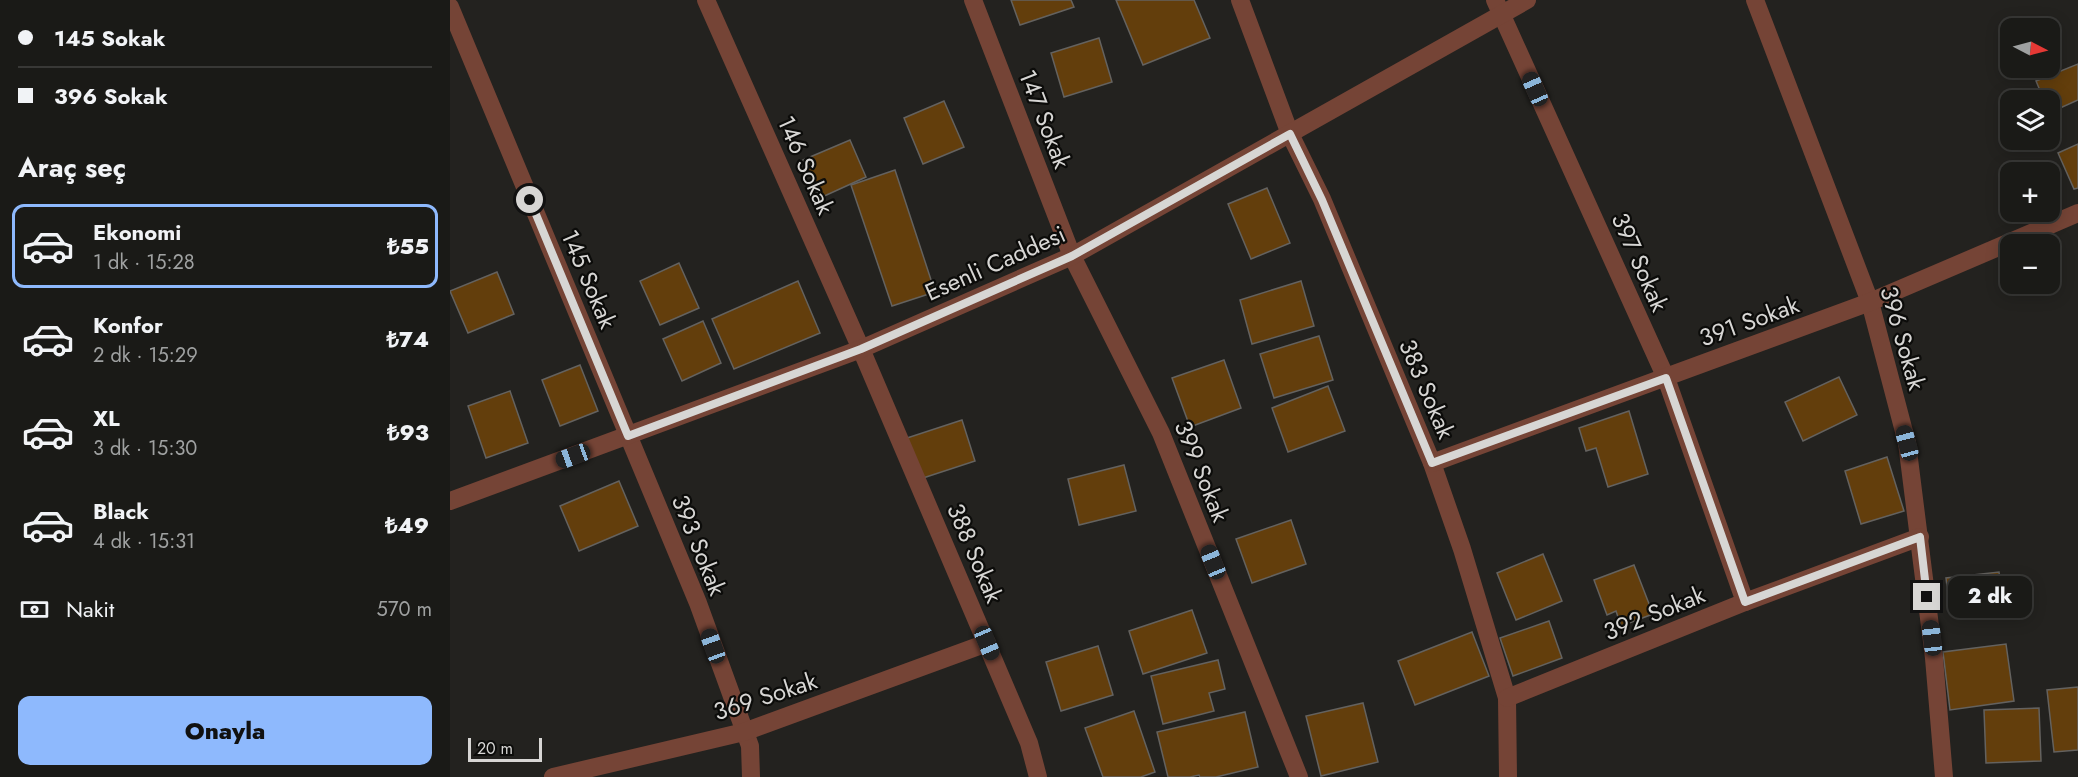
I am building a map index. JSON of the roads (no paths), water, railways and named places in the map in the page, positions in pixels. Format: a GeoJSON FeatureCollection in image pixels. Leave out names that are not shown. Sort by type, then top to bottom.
{"type":"FeatureCollection","features":[{"type":"Feature","properties":{"kind":"street","name":"146 Sokak"},"geometry":{"type":"LineString","coordinates":[[706,0],[861,349]]}},
{"type":"Feature","properties":{"kind":"street","name":"147 Sokak"},"geometry":{"type":"LineString","coordinates":[[973,0],[1072,256]]}},
{"type":"Feature","properties":{"kind":"street","name":"383 Sokak"},"geometry":{"type":"LineString","coordinates":[[1240,0],[1290,134],[1322,200],[1432,463],[1462,549],[1507,698],[1508,777]]}},
{"type":"Feature","properties":{"kind":"street","name":"Esenli Caddesi"},"geometry":{"type":"LineString","coordinates":[[450,501],[861,349],[1072,256],[1290,134],[1498,8],[1527,0]]}},
{"type":"Feature","properties":{"kind":"street","name":"396 Sokak"},"geometry":{"type":"LineString","coordinates":[[1755,0],[1870,302],[1907,443],[1934,658],[1944,777]]}},
{"type":"Feature","properties":{"kind":"street","name":"145 Sokak"},"geometry":{"type":"LineString","coordinates":[[450,7],[628,436]]}},
{"type":"Feature","properties":{"kind":"street","name":"397 Sokak"},"geometry":{"type":"LineString","coordinates":[[1498,8],[1666,378],[1745,602]]}},
{"type":"Feature","properties":{"kind":"street","name":"391 Sokak"},"geometry":{"type":"LineString","coordinates":[[1432,463],[1870,302],[2078,213]]}},
{"type":"Feature","properties":{"kind":"street","name":"399 Sokak"},"geometry":{"type":"LineString","coordinates":[[1072,256],[1161,433],[1299,777]]}},
{"type":"Feature","properties":{"kind":"street","name":"388 Sokak"},"geometry":{"type":"LineString","coordinates":[[861,349],[1029,743],[1038,777]]}},
{"type":"Feature","properties":{"kind":"street","name":"393 Sokak"},"geometry":{"type":"LineString","coordinates":[[628,436],[698,603],[750,746],[751,777]]}},
{"type":"Feature","properties":{"kind":"street","name":"392 Sokak"},"geometry":{"type":"LineString","coordinates":[[1507,698],[1745,602],[1920,537]]}},
{"type":"Feature","properties":{"kind":"street","name":"369 Sokak"},"geometry":{"type":"LineString","coordinates":[[553,777],[744,732],[987,643]]}}]}
